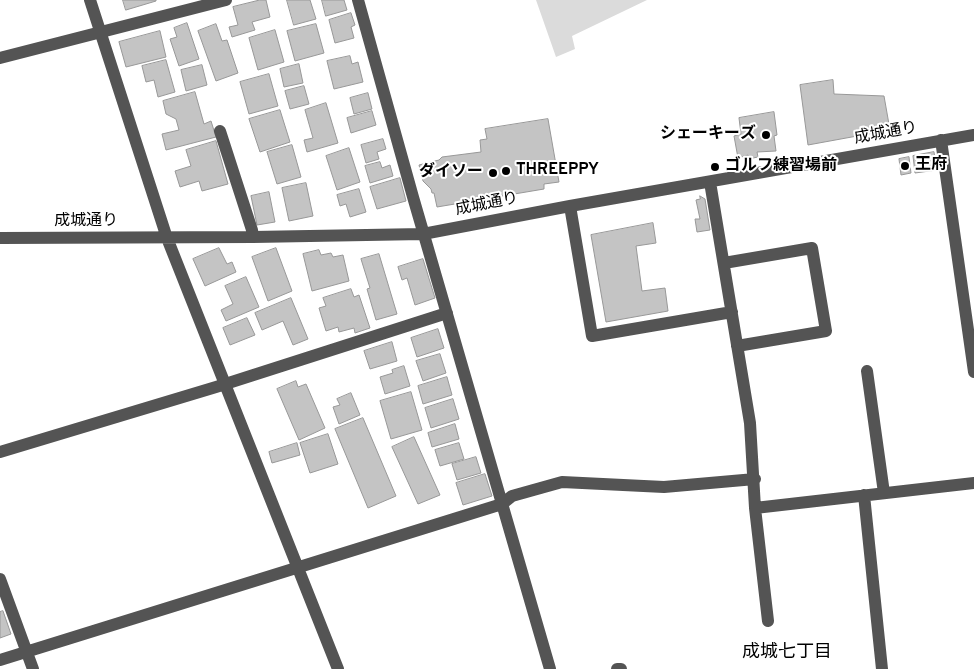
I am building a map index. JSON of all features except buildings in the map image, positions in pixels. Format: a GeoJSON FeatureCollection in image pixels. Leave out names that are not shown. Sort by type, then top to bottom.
{"type":"FeatureCollection","features":[{"type":"Feature","properties":{"kind":"street"},"geometry":{"type":"LineString","coordinates":[[90,0],[167,238],[338,669]]}},
{"type":"Feature","properties":{"kind":"street"},"geometry":{"type":"LineString","coordinates":[[0,58],[210,2],[226,0]]}},
{"type":"Feature","properties":{"kind":"street"},"geometry":{"type":"LineString","coordinates":[[358,0],[423,234],[550,669]]}},
{"type":"Feature","properties":{"kind":"street"},"geometry":{"type":"LineString","coordinates":[[220,131],[253,238]]}},
{"type":"Feature","properties":{"kind":"street","name":"成城通り"},"geometry":{"type":"LineString","coordinates":[[0,238],[253,238],[423,234],[570,206],[974,135]]}},
{"type":"Feature","properties":{"kind":"street"},"geometry":{"type":"LineString","coordinates":[[941,140],[974,372]]}},
{"type":"Feature","properties":{"kind":"street"},"geometry":{"type":"LineString","coordinates":[[710,182],[750,422],[756,508],[768,621]]}},
{"type":"Feature","properties":{"kind":"street"},"geometry":{"type":"LineString","coordinates":[[570,206],[592,336],[732,312]]}},
{"type":"Feature","properties":{"kind":"street"},"geometry":{"type":"LineString","coordinates":[[724,263],[812,248],[826,331],[737,346]]}},
{"type":"Feature","properties":{"kind":"street"},"geometry":{"type":"LineString","coordinates":[[0,452],[226,384],[447,313]]}},
{"type":"Feature","properties":{"kind":"street"},"geometry":{"type":"LineString","coordinates":[[868,371],[884,493]]}},
{"type":"Feature","properties":{"kind":"street"},"geometry":{"type":"LineString","coordinates":[[0,660],[502,504],[512,496],[562,482],[664,487],[755,479]]}},
{"type":"Feature","properties":{"kind":"street"},"geometry":{"type":"LineString","coordinates":[[756,508],[974,483]]}},
{"type":"Feature","properties":{"kind":"street"},"geometry":{"type":"LineString","coordinates":[[864,495],[882,669]]}},
{"type":"Feature","properties":{"kind":"street"},"geometry":{"type":"LineString","coordinates":[[0,579],[33,669]]}},
{"type":"Feature","properties":{"kind":"shaded area"},"geometry":{"type":"Polygon","coordinates":[[[536,0],[647,0],[572,36],[575,49],[556,57],[536,0]]]}},
{"type":"Feature","properties":{"kind":"place","name":"シェーキーズ"},"geometry":{"type":"Point","coordinates":[766,135]}},
{"type":"Feature","properties":{"kind":"place","name":"王府"},"geometry":{"type":"Point","coordinates":[905,166]}},
{"type":"Feature","properties":{"kind":"place","name":"ゴルフ練習場前"},"geometry":{"type":"Point","coordinates":[715,167]}},
{"type":"Feature","properties":{"kind":"place","name":"THREEPPY"},"geometry":{"type":"Point","coordinates":[506,171]}},
{"type":"Feature","properties":{"kind":"place","name":"ダイソー"},"geometry":{"type":"Point","coordinates":[493,173]}},
{"type":"Feature","properties":{"kind":"district","name":"成城七丁目"},"geometry":{"type":"Point","coordinates":[787,653]}}]}
